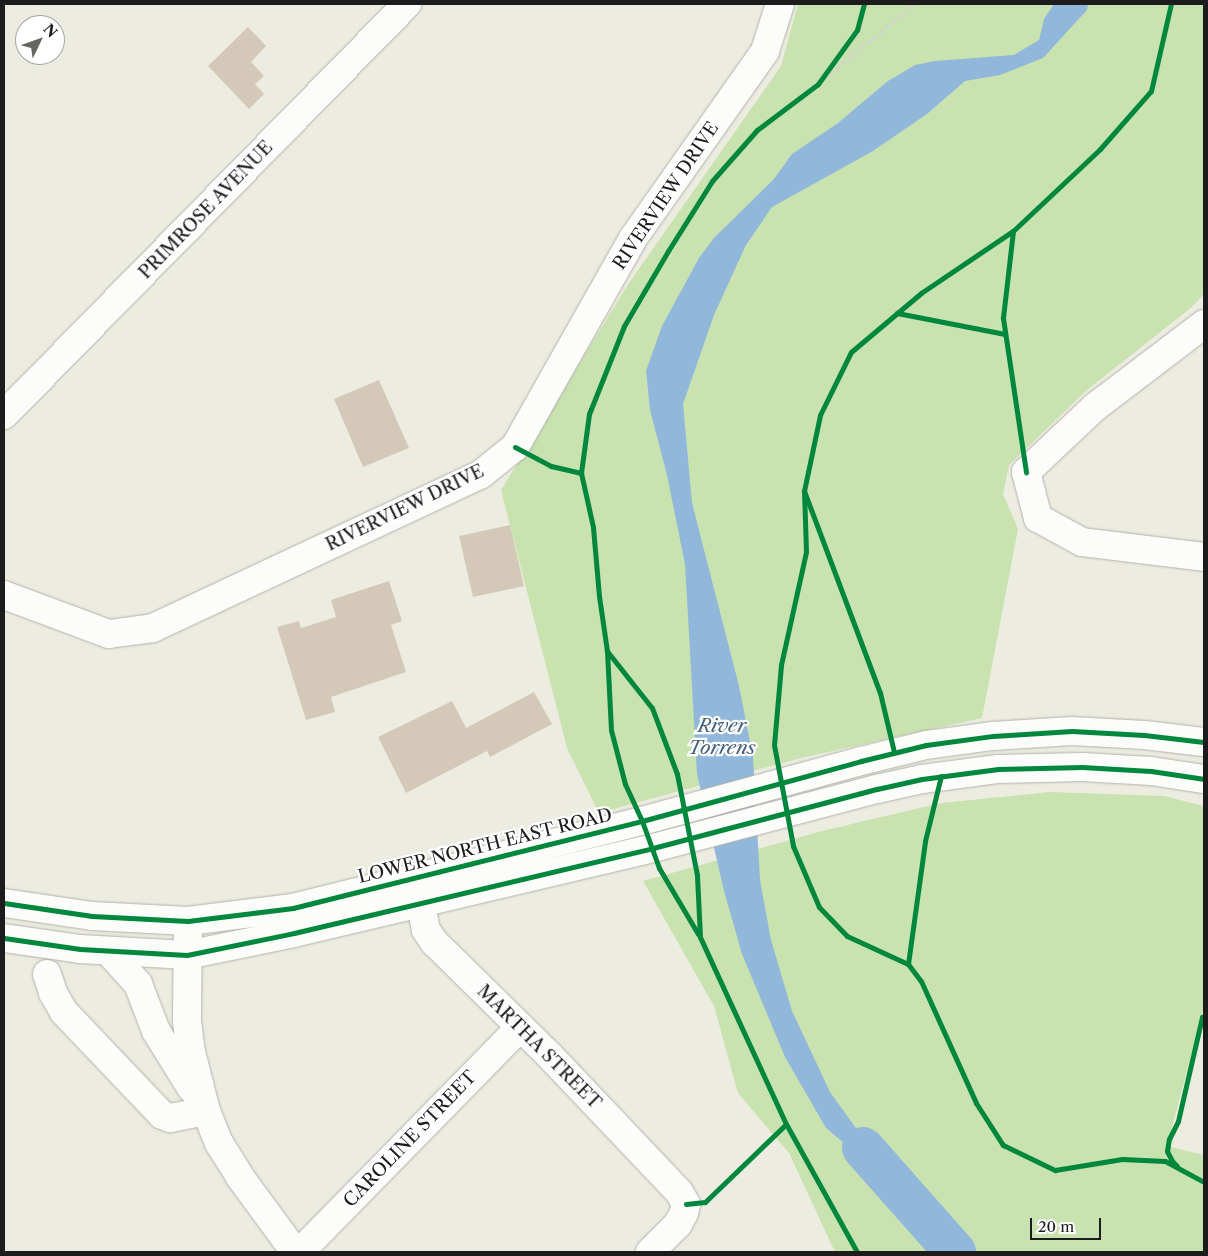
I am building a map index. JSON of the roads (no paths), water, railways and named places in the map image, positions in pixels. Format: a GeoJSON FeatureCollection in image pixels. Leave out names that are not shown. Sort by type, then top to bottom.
{"type":"FeatureCollection","features":[{"type":"Feature","properties":{"kind":"street","name":"PRIMROSE AVENUE"},"geometry":{"type":"LineString","coordinates":[[4,416],[407,4]]}},
{"type":"Feature","properties":{"kind":"street","name":"RIVERVIEW DRIVE"},"geometry":{"type":"LineString","coordinates":[[4,595],[109,634],[153,628],[480,475],[515,447],[634,237],[765,51],[780,4]]}},
{"type":"Feature","properties":{"kind":"street"},"geometry":{"type":"LineString","coordinates":[[1204,324],[1094,407],[1026,472],[1038,518],[1082,542],[1204,557]]}},
{"type":"Feature","properties":{"kind":"street","name":"LOWER NORTH EAST ROAD"},"geometry":{"type":"LineString","coordinates":[[4,938],[108,951],[187,955],[294,933],[418,890],[666,815],[926,745],[1022,733],[1097,732],[1204,742]]}},
{"type":"Feature","properties":{"kind":"street","name":"LOWER NORTH EAST ROAD"},"geometry":{"type":"LineString","coordinates":[[4,903],[92,916],[188,921],[418,890],[674,842],[922,779],[1017,768],[1113,768],[1204,779]]}},
{"type":"Feature","properties":{"kind":"street","name":"MARTHA STREET"},"geometry":{"type":"LineString","coordinates":[[418,890],[429,936],[520,1027],[679,1192],[686,1204],[684,1213],[678,1224],[650,1252]]}},
{"type":"Feature","properties":{"kind":"street"},"geometry":{"type":"LineString","coordinates":[[188,921],[187,1021],[191,1052],[206,1111],[219,1143],[240,1178],[295,1252]]}},
{"type":"Feature","properties":{"kind":"street"},"geometry":{"type":"LineString","coordinates":[[108,951],[138,984],[156,1031],[206,1111]]}},
{"type":"Feature","properties":{"kind":"street"},"geometry":{"type":"LineString","coordinates":[[47,974],[53,993],[64,1012],[162,1115],[170,1118],[206,1111]]}},
{"type":"Feature","properties":{"kind":"street","name":"CAROLINE STREET"},"geometry":{"type":"LineString","coordinates":[[300,1252],[520,1027]]}},
{"type":"Feature","properties":{"kind":"water","name":"River Torrens"},"geometry":{"type":"Polygon","coordinates":[[[1054,4],[1088,4],[1087,10],[1043,58],[1000,75],[965,81],[927,114],[873,151],[772,207],[746,245],[714,315],[683,404],[692,503],[739,686],[753,757],[760,880],[771,940],[792,1011],[830,1092],[901,1191],[826,1128],[785,1057],[742,954],[724,891],[697,774],[685,564],[667,475],[650,410],[646,371],[662,326],[699,258],[714,238],[774,179],[792,154],[838,123],[888,81],[915,65],[935,61],[1014,55],[1039,40],[1044,19],[1054,4]]]}},
{"type":"Feature","properties":{"kind":"waterway"},"geometry":{"type":"LineString","coordinates":[[863,1148],[955,1252]]}}]}
